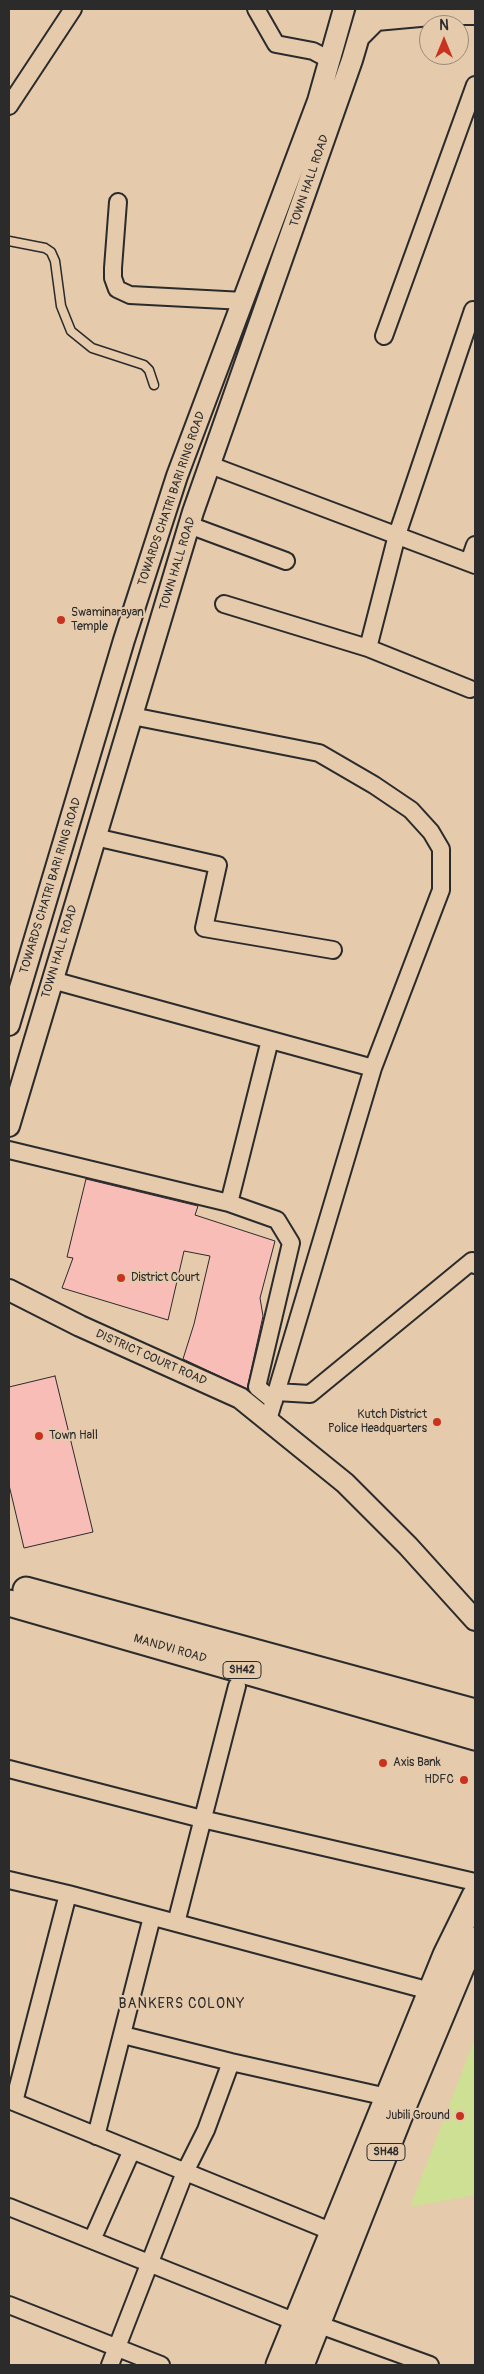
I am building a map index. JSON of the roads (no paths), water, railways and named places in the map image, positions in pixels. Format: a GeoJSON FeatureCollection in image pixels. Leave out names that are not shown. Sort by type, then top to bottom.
{"type":"FeatureCollection","features":[{"type":"Feature","properties":{"kind":"main road","name":"MANDVI ROAD"},"geometry":{"type":"LineString","coordinates":[[9,1586],[475,1712]]}},
{"type":"Feature","properties":{"kind":"main road","name":"MANDVI ROAD"},"geometry":{"type":"LineString","coordinates":[[9,1603],[475,1737]]}},
{"type":"Feature","properties":{"kind":"main road","name":"SH48"},"geometry":{"type":"LineString","coordinates":[[301,2365],[446,1955],[475,1896]]}},
{"type":"Feature","properties":{"kind":"main road","name":"SH48"},"geometry":{"type":"LineString","coordinates":[[279,2365],[396,2099],[475,1940]]}},
{"type":"Feature","properties":{"kind":"street"},"geometry":{"type":"LineString","coordinates":[[9,106],[73,9]]}},
{"type":"Feature","properties":{"kind":"street"},"geometry":{"type":"LineString","coordinates":[[256,9],[276,44],[313,51],[330,60]]}},
{"type":"Feature","properties":{"kind":"street","name":"TOWARDS CHATRI BARI RING ROAD"},"geometry":{"type":"LineString","coordinates":[[9,1025],[13,994],[177,476],[318,101],[344,9]]}},
{"type":"Feature","properties":{"kind":"street","name":"TOWN HALL ROAD"},"geometry":{"type":"LineString","coordinates":[[9,1126],[189,525],[367,9]]}},
{"type":"Feature","properties":{"kind":"street"},"geometry":{"type":"LineString","coordinates":[[359,36],[376,20],[387,13],[475,14]]}},
{"type":"Feature","properties":{"kind":"street"},"geometry":{"type":"LineString","coordinates":[[384,336],[475,85]]}},
{"type":"Feature","properties":{"kind":"street"},"geometry":{"type":"LineString","coordinates":[[118,202],[112,268],[117,288],[130,295],[244,301]]}},
{"type":"Feature","properties":{"kind":"street"},"geometry":{"type":"LineString","coordinates":[[368,648],[396,535],[473,310]]}},
{"type":"Feature","properties":{"kind":"street"},"geometry":{"type":"LineString","coordinates":[[210,465],[472,563],[475,546]]}},
{"type":"Feature","properties":{"kind":"street"},"geometry":{"type":"LineString","coordinates":[[189,525],[286,561]]}},
{"type":"Feature","properties":{"kind":"street"},"geometry":{"type":"LineString","coordinates":[[224,604],[368,648],[470,689]]}},
{"type":"Feature","properties":{"kind":"street"},"geometry":{"type":"LineString","coordinates":[[132,716],[319,754],[374,785],[411,810],[431,832],[441,849],[441,890],[373,1068],[273,1404]]}},
{"type":"Feature","properties":{"kind":"street"},"geometry":{"type":"LineString","coordinates":[[95,837],[218,864],[204,928],[333,950]]}},
{"type":"Feature","properties":{"kind":"street"},"geometry":{"type":"LineString","coordinates":[[52,980],[373,1068]]}},
{"type":"Feature","properties":{"kind":"street"},"geometry":{"type":"LineString","coordinates":[[229,1204],[270,1040]]}},
{"type":"Feature","properties":{"kind":"street"},"geometry":{"type":"LineString","coordinates":[[9,1150],[229,1204],[277,1220],[291,1243],[257,1387],[273,1404]]}},
{"type":"Feature","properties":{"kind":"street"},"geometry":{"type":"LineString","coordinates":[[273,1404],[310,1394],[472,1262],[475,1265]]}},
{"type":"Feature","properties":{"kind":"street","name":"DISTRICT COURT ROAD"},"geometry":{"type":"LineString","coordinates":[[9,1290],[80,1326],[240,1398],[273,1404],[287,1434]]}},
{"type":"Feature","properties":{"kind":"street","name":"DISTRICT COURT ROAD"},"geometry":{"type":"LineString","coordinates":[[9,1304],[75,1338],[287,1434],[364,1502],[408,1546],[475,1620]]}},
{"type":"Feature","properties":{"kind":"street"},"geometry":{"type":"LineString","coordinates":[[176,1923],[237,1686]]}},
{"type":"Feature","properties":{"kind":"street"},"geometry":{"type":"LineString","coordinates":[[9,1768],[202,1819],[475,1882]]}},
{"type":"Feature","properties":{"kind":"street"},"geometry":{"type":"LineString","coordinates":[[9,1880],[419,1988]]}},
{"type":"Feature","properties":{"kind":"street"},"geometry":{"type":"LineString","coordinates":[[68,1894],[11,2101],[323,2228]]}},
{"type":"Feature","properties":{"kind":"street"},"geometry":{"type":"LineString","coordinates":[[96,2136],[152,1917]]}},
{"type":"Feature","properties":{"kind":"street"},"geometry":{"type":"LineString","coordinates":[[123,2035],[231,2062],[396,2099]]}},
{"type":"Feature","properties":{"kind":"street"},"geometry":{"type":"LineString","coordinates":[[110,2365],[186,2172],[206,2130],[231,2062]]}},
{"type":"Feature","properties":{"kind":"street"},"geometry":{"type":"LineString","coordinates":[[92,2240],[132,2150]]}},
{"type":"Feature","properties":{"kind":"street"},"geometry":{"type":"LineString","coordinates":[[9,2207],[286,2318]]}},
{"type":"Feature","properties":{"kind":"street"},"geometry":{"type":"LineString","coordinates":[[9,2305],[161,2365]]}},
{"type":"Feature","properties":{"kind":"street"},"geometry":{"type":"LineString","coordinates":[[317,2324],[430,2365]]}},
{"type":"Feature","properties":{"kind":"lane"},"geometry":{"type":"LineString","coordinates":[[9,241],[45,248],[51,252],[56,261],[61,306],[71,331],[92,348],[144,366],[149,370],[154,385]]}},
{"type":"Feature","properties":{"kind":"place","name":"Swaminarayan Temple"},"geometry":{"type":"Point","coordinates":[61,620]}},
{"type":"Feature","properties":{"kind":"place","name":"District Court"},"geometry":{"type":"Point","coordinates":[121,1278]}},
{"type":"Feature","properties":{"kind":"place","name":"Kutch District Police Headquarters"},"geometry":{"type":"Point","coordinates":[437,1422]}},
{"type":"Feature","properties":{"kind":"place","name":"Town Hall"},"geometry":{"type":"Point","coordinates":[39,1436]}},
{"type":"Feature","properties":{"kind":"place","name":"Axis Bank"},"geometry":{"type":"Point","coordinates":[383,1763]}},
{"type":"Feature","properties":{"kind":"place","name":"HDFC"},"geometry":{"type":"Point","coordinates":[464,1780]}},
{"type":"Feature","properties":{"kind":"place","name":"Jubili Ground"},"geometry":{"type":"Point","coordinates":[460,2116]}},
{"type":"Feature","properties":{"kind":"district","name":"BANKERS COLONY"},"geometry":{"type":"Point","coordinates":[182,2004]}}]}
